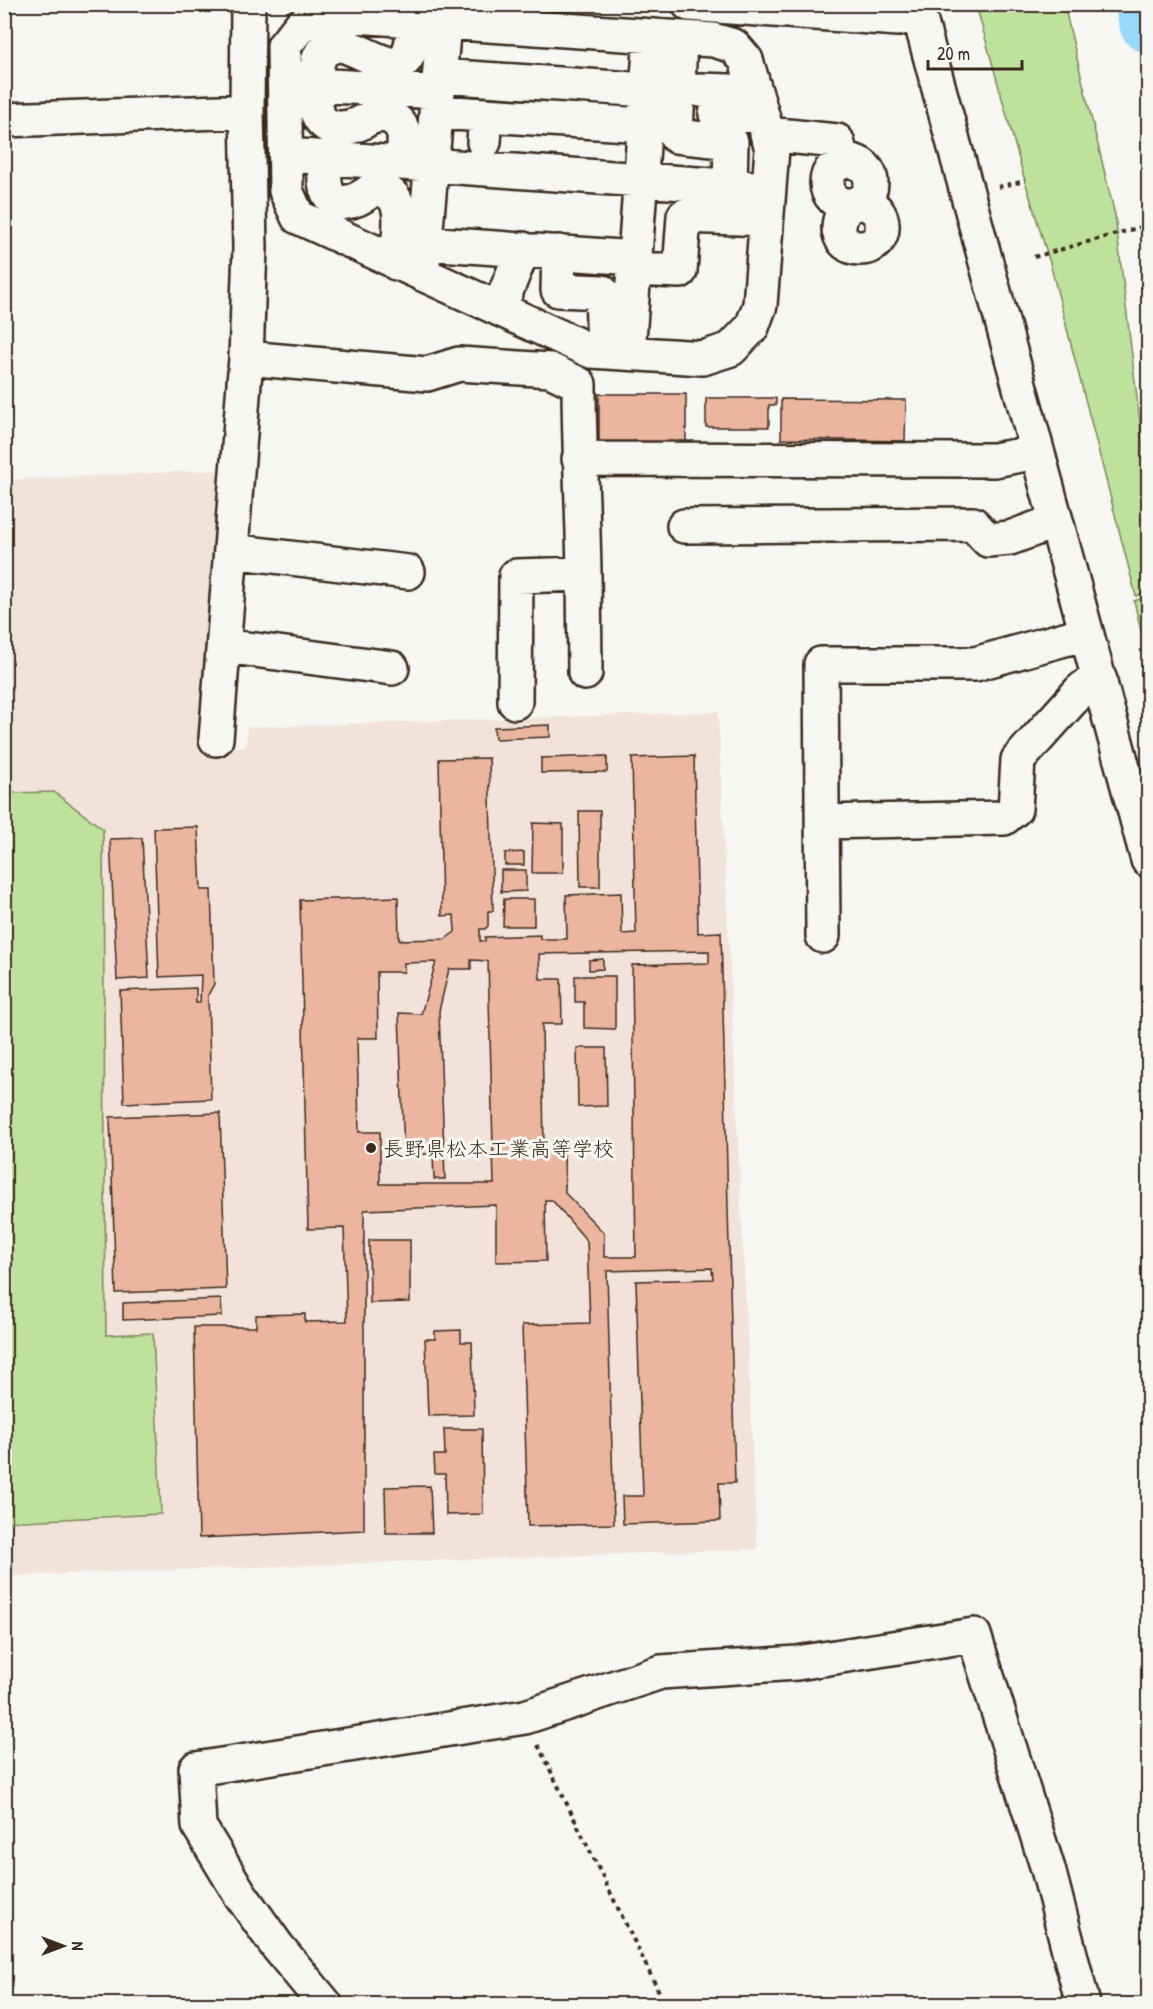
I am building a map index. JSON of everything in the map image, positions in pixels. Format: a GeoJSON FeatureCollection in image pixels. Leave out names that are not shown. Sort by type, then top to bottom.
{"type":"FeatureCollection","features":[{"type":"Feature","properties":{"kind":"street"},"geometry":{"type":"LineString","coordinates":[[216,739],[246,358],[250,248],[247,111],[248,4]]}},
{"type":"Feature","properties":{"kind":"street"},"geometry":{"type":"LineString","coordinates":[[689,4],[898,19],[917,9],[1149,861]]}},
{"type":"Feature","properties":{"kind":"street"},"geometry":{"type":"LineString","coordinates":[[417,164],[398,122],[392,118],[378,116],[354,126],[338,129],[331,128],[320,118],[301,85],[284,46],[300,26],[325,14],[713,40],[734,46],[746,60],[772,149],[760,305],[752,327],[731,349],[703,358],[591,351],[499,309],[415,260],[298,217],[286,191],[286,155],[301,85],[323,52],[336,45],[343,45],[384,63],[399,63],[406,59],[429,22]]}},
{"type":"Feature","properties":{"kind":"street"},"geometry":{"type":"LineString","coordinates":[[415,260],[417,164],[438,93],[429,22]]}},
{"type":"Feature","properties":{"kind":"street"},"geometry":{"type":"LineString","coordinates":[[616,352],[634,263],[647,90],[678,38]]}},
{"type":"Feature","properties":{"kind":"street"},"geometry":{"type":"LineString","coordinates":[[678,38],[711,104],[765,125],[837,141],[843,162],[852,161],[860,164],[870,174],[871,188],[868,195],[855,205],[871,205],[877,210],[883,223],[880,238],[868,253]]}},
{"type":"Feature","properties":{"kind":"street"},"geometry":{"type":"LineString","coordinates":[[678,38],[676,136],[731,141],[730,187]]}},
{"type":"Feature","properties":{"kind":"street"},"geometry":{"type":"LineString","coordinates":[[301,85],[438,93],[647,90]]}},
{"type":"Feature","properties":{"kind":"street"},"geometry":{"type":"LineString","coordinates":[[438,93],[485,128],[644,125]]}},
{"type":"Feature","properties":{"kind":"street"},"geometry":{"type":"LineString","coordinates":[[4,120],[247,111]]}},
{"type":"Feature","properties":{"kind":"street"},"geometry":{"type":"LineString","coordinates":[[286,155],[730,187],[767,204]]}},
{"type":"Feature","properties":{"kind":"street"},"geometry":{"type":"LineString","coordinates":[[327,158],[326,186],[328,192],[340,202],[355,201],[373,189],[388,191],[393,195],[400,208],[415,260]]}},
{"type":"Feature","properties":{"kind":"street"},"geometry":{"type":"LineString","coordinates":[[415,260],[523,249],[559,252],[680,271],[684,216],[767,204]]}},
{"type":"Feature","properties":{"kind":"street"},"geometry":{"type":"LineString","coordinates":[[499,309],[523,249]]}},
{"type":"Feature","properties":{"kind":"street"},"geometry":{"type":"LineString","coordinates":[[559,252],[558,290],[602,292],[616,352]]}},
{"type":"Feature","properties":{"kind":"street"},"geometry":{"type":"LineString","coordinates":[[246,358],[427,374],[459,364],[550,370],[579,384],[585,673]]}},
{"type":"Feature","properties":{"kind":"street"},"geometry":{"type":"LineString","coordinates":[[579,459],[994,460],[1037,452]]}},
{"type":"Feature","properties":{"kind":"street"},"geometry":{"type":"LineString","coordinates":[[684,526],[973,524],[988,540],[1010,538],[1056,521]]}},
{"type":"Feature","properties":{"kind":"street"},"geometry":{"type":"LineString","coordinates":[[231,551],[408,572]]}},
{"type":"Feature","properties":{"kind":"street"},"geometry":{"type":"LineString","coordinates":[[515,702],[516,576],[584,574]]}},
{"type":"Feature","properties":{"kind":"street"},"geometry":{"type":"LineString","coordinates":[[823,936],[821,664],[975,664],[1086,633]]}},
{"type":"Feature","properties":{"kind":"street"},"geometry":{"type":"LineString","coordinates":[[224,646],[392,668]]}},
{"type":"Feature","properties":{"kind":"street"},"geometry":{"type":"LineString","coordinates":[[822,822],[1004,818],[1015,809],[1018,760],[1080,691],[1100,680]]}},
{"type":"Feature","properties":{"kind":"street"},"geometry":{"type":"LineString","coordinates":[[325,2004],[277,1946],[240,1894],[199,1826],[196,1769],[525,1717],[661,1671],[797,1664],[974,1635],[1048,1869],[1083,2004]]}},
{"type":"Feature","properties":{"kind":"path"},"geometry":{"type":"LineString","coordinates":[[988,189],[1024,181]]}},
{"type":"Feature","properties":{"kind":"path"},"geometry":{"type":"LineString","coordinates":[[1034,257],[1149,225]]}},
{"type":"Feature","properties":{"kind":"path"},"geometry":{"type":"LineString","coordinates":[[525,1717],[665,2004]]}},
{"type":"Feature","properties":{"kind":"shaded area","name":"長野県松本工業高等学校"},"geometry":{"type":"Polygon","coordinates":[[[220,470],[208,708],[200,707],[198,745],[246,747],[247,727],[718,712],[757,1549],[5,1576],[4,480],[220,470]]]}},
{"type":"Feature","properties":{"kind":"green space"},"geometry":{"type":"Polygon","coordinates":[[[976,5],[1064,5],[1115,215],[1148,478],[1148,592],[1136,596],[1050,263],[976,5]]]}},
{"type":"Feature","properties":{"kind":"green space"},"geometry":{"type":"Polygon","coordinates":[[[1148,596],[1148,660],[1134,601],[1148,596]]]}},
{"type":"Feature","properties":{"kind":"green space"},"geometry":{"type":"Polygon","coordinates":[[[54,792],[103,829],[106,1335],[153,1333],[161,1514],[5,1522],[5,793],[54,792]]]}},
{"type":"Feature","properties":{"kind":"building"},"geometry":{"type":"Polygon","coordinates":[[[599,394],[686,394],[686,442],[599,443],[599,394]]]}},
{"type":"Feature","properties":{"kind":"building"},"geometry":{"type":"Polygon","coordinates":[[[706,398],[776,398],[776,405],[769,405],[769,427],[706,427],[706,398]]]}},
{"type":"Feature","properties":{"kind":"building"},"geometry":{"type":"Polygon","coordinates":[[[781,399],[906,400],[905,441],[781,439],[781,399]]]}},
{"type":"Feature","properties":{"kind":"building"},"geometry":{"type":"Polygon","coordinates":[[[550,725],[550,737],[495,739],[494,727],[550,725]]]}},
{"type":"Feature","properties":{"kind":"building"},"geometry":{"type":"Polygon","coordinates":[[[607,756],[607,772],[541,773],[541,758],[607,756]]]}},
{"type":"Feature","properties":{"kind":"building"},"geometry":{"type":"Polygon","coordinates":[[[694,756],[698,933],[721,932],[735,1483],[719,1483],[720,1521],[623,1524],[622,1496],[643,1496],[636,1281],[713,1279],[712,1268],[607,1271],[614,1524],[528,1526],[522,1325],[590,1323],[587,1241],[552,1200],[545,1200],[546,1261],[496,1262],[496,1205],[364,1210],[364,1530],[199,1538],[194,1327],[256,1327],[256,1315],[305,1314],[305,1322],[347,1321],[344,1228],[308,1229],[300,900],[398,897],[399,940],[445,939],[455,932],[454,915],[442,916],[439,759],[489,758],[493,911],[488,911],[488,926],[480,929],[480,941],[485,941],[485,937],[540,935],[540,939],[567,939],[566,895],[621,893],[622,934],[636,933],[632,758],[694,756]],[[709,951],[539,954],[540,979],[561,979],[562,1024],[542,1024],[544,1150],[564,1150],[565,1193],[604,1233],[604,1257],[636,1257],[632,965],[709,963],[709,951]],[[471,960],[471,969],[449,969],[439,1011],[445,1179],[434,1179],[433,1154],[404,1155],[399,1013],[421,1014],[436,962],[404,963],[404,972],[377,972],[378,1038],[357,1038],[359,1132],[380,1132],[380,1184],[494,1184],[488,961],[471,960]]]}},
{"type":"Feature","properties":{"kind":"building"},"geometry":{"type":"Polygon","coordinates":[[[579,811],[600,811],[600,887],[580,887],[579,811]]]}},
{"type":"Feature","properties":{"kind":"building"},"geometry":{"type":"Polygon","coordinates":[[[533,823],[563,824],[563,873],[532,873],[533,823]]]}},
{"type":"Feature","properties":{"kind":"building"},"geometry":{"type":"Polygon","coordinates":[[[198,827],[201,890],[211,890],[214,984],[208,995],[211,1099],[124,1103],[120,991],[196,988],[196,1003],[200,1002],[201,975],[159,977],[154,828],[198,827]]]}},
{"type":"Feature","properties":{"kind":"building"},"geometry":{"type":"Polygon","coordinates":[[[142,838],[149,978],[117,980],[110,839],[142,838]]]}},
{"type":"Feature","properties":{"kind":"building"},"geometry":{"type":"Polygon","coordinates":[[[524,852],[524,865],[505,865],[505,853],[524,852]]]}},
{"type":"Feature","properties":{"kind":"building"},"geometry":{"type":"Polygon","coordinates":[[[501,870],[526,870],[526,891],[501,892],[501,870]]]}},
{"type":"Feature","properties":{"kind":"building"},"geometry":{"type":"Polygon","coordinates":[[[504,899],[534,899],[534,926],[503,926],[504,899]]]}},
{"type":"Feature","properties":{"kind":"building"},"geometry":{"type":"Polygon","coordinates":[[[603,959],[603,969],[589,970],[589,960],[603,959]]]}},
{"type":"Feature","properties":{"kind":"building"},"geometry":{"type":"Polygon","coordinates":[[[575,976],[615,976],[615,1029],[584,1028],[584,1002],[575,1002],[575,976]]]}},
{"type":"Feature","properties":{"kind":"building"},"geometry":{"type":"Polygon","coordinates":[[[577,1048],[606,1048],[607,1106],[578,1107],[577,1048]]]}},
{"type":"Feature","properties":{"kind":"building"},"geometry":{"type":"Polygon","coordinates":[[[220,1113],[226,1289],[116,1293],[110,1117],[220,1113]]]}},
{"type":"Feature","properties":{"kind":"building"},"geometry":{"type":"Polygon","coordinates":[[[369,1240],[410,1240],[410,1302],[370,1303],[369,1240]]]}},
{"type":"Feature","properties":{"kind":"building"},"geometry":{"type":"Polygon","coordinates":[[[221,1299],[222,1316],[123,1320],[123,1303],[221,1299]]]}},
{"type":"Feature","properties":{"kind":"building"},"geometry":{"type":"Polygon","coordinates":[[[461,1330],[461,1342],[472,1342],[474,1415],[428,1416],[425,1339],[435,1339],[435,1331],[461,1330]]]}},
{"type":"Feature","properties":{"kind":"building"},"geometry":{"type":"Polygon","coordinates":[[[444,1429],[482,1429],[483,1514],[446,1515],[445,1474],[435,1474],[434,1455],[445,1455],[444,1429]]]}},
{"type":"Feature","properties":{"kind":"building"},"geometry":{"type":"Polygon","coordinates":[[[430,1486],[432,1533],[386,1533],[385,1487],[430,1486]]]}},
{"type":"Feature","properties":{"kind":"waterway"},"geometry":{"type":"LineString","coordinates":[[1143,4],[1148,24]]}},
{"type":"Feature","properties":{"kind":"place","name":"長野県松本工業高等学校"},"geometry":{"type":"Point","coordinates":[371,1148]}}]}
